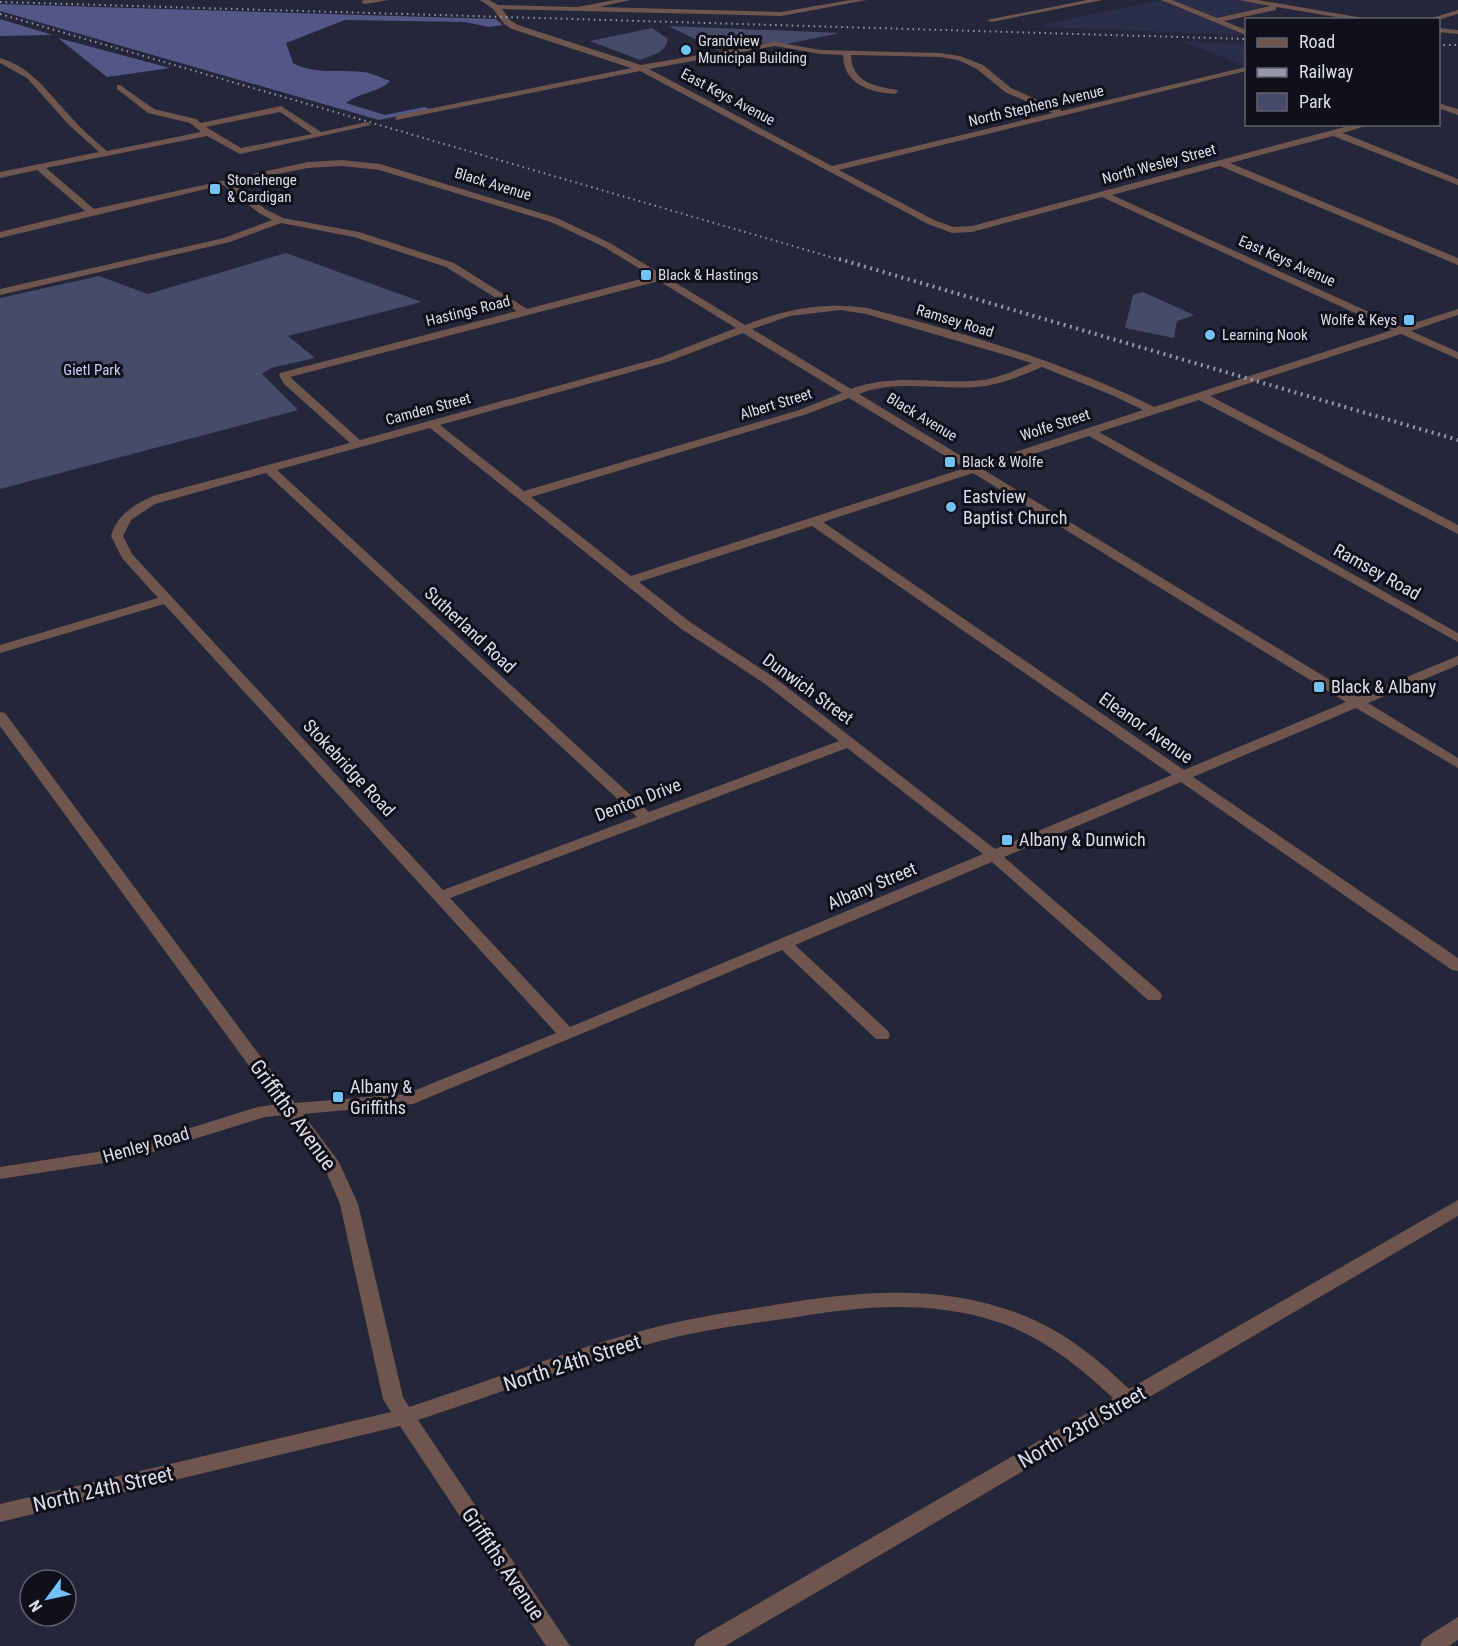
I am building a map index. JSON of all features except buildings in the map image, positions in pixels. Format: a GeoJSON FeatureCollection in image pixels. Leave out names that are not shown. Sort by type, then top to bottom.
{"type":"FeatureCollection","features":[{"type":"Feature","properties":{"kind":"street"},"geometry":{"type":"LineString","coordinates":[[365,2],[385,0]]}},
{"type":"Feature","properties":{"kind":"street","name":"East Keys Avenue"},"geometry":{"type":"LineString","coordinates":[[484,0],[496,7],[507,22],[515,27],[641,68],[931,222],[958,230]]}},
{"type":"Feature","properties":{"kind":"street"},"geometry":{"type":"LineString","coordinates":[[578,9],[626,0]]}},
{"type":"Feature","properties":{"kind":"street"},"geometry":{"type":"LineString","coordinates":[[496,7],[772,15],[808,11],[863,0]]}},
{"type":"Feature","properties":{"kind":"street"},"geometry":{"type":"LineString","coordinates":[[991,20],[1099,0]]}},
{"type":"Feature","properties":{"kind":"street"},"geometry":{"type":"LineString","coordinates":[[1165,0],[1245,33]]}},
{"type":"Feature","properties":{"kind":"street"},"geometry":{"type":"LineString","coordinates":[[1243,0],[1359,18]]}},
{"type":"Feature","properties":{"kind":"street"},"geometry":{"type":"LineString","coordinates":[[1216,21],[1308,0]]}},
{"type":"Feature","properties":{"kind":"street"},"geometry":{"type":"LineString","coordinates":[[1436,18],[1458,12]]}},
{"type":"Feature","properties":{"kind":"street"},"geometry":{"type":"LineString","coordinates":[[1440,30],[1458,32]]}},
{"type":"Feature","properties":{"kind":"street"},"geometry":{"type":"LineString","coordinates":[[399,118],[641,68],[775,44],[801,50],[960,58],[981,67],[1008,90],[1063,114]]}},
{"type":"Feature","properties":{"kind":"street"},"geometry":{"type":"LineString","coordinates":[[847,52],[846,65],[852,76],[872,87],[894,92]]}},
{"type":"Feature","properties":{"kind":"street"},"geometry":{"type":"LineString","coordinates":[[0,60],[14,64],[28,74],[70,121],[106,154]]}},
{"type":"Feature","properties":{"kind":"street","name":"North Stephens Avenue"},"geometry":{"type":"LineString","coordinates":[[831,168],[1245,69]]}},
{"type":"Feature","properties":{"kind":"street"},"geometry":{"type":"LineString","coordinates":[[120,87],[151,111],[187,118],[208,134],[240,151],[367,125]]}},
{"type":"Feature","properties":{"kind":"street"},"geometry":{"type":"LineString","coordinates":[[1440,105],[1458,101]]}},
{"type":"Feature","properties":{"kind":"street"},"geometry":{"type":"LineString","coordinates":[[1440,105],[1458,112]]}},
{"type":"Feature","properties":{"kind":"street"},"geometry":{"type":"LineString","coordinates":[[200,126],[281,109],[320,135]]}},
{"type":"Feature","properties":{"kind":"street","name":"North Wesley Street"},"geometry":{"type":"LineString","coordinates":[[958,230],[1360,126]]}},
{"type":"Feature","properties":{"kind":"street"},"geometry":{"type":"LineString","coordinates":[[1334,133],[1458,182]]}},
{"type":"Feature","properties":{"kind":"street"},"geometry":{"type":"LineString","coordinates":[[0,175],[208,134]]}},
{"type":"Feature","properties":{"kind":"street"},"geometry":{"type":"LineString","coordinates":[[1221,162],[1458,262]]}},
{"type":"Feature","properties":{"kind":"street","name":"Black Avenue"},"geometry":{"type":"LineString","coordinates":[[0,235],[224,182],[308,165],[342,163],[380,167],[554,220],[607,245],[661,277],[1458,764]]}},
{"type":"Feature","properties":{"kind":"street"},"geometry":{"type":"LineString","coordinates":[[39,167],[93,213]]}},
{"type":"Feature","properties":{"kind":"street"},"geometry":{"type":"LineString","coordinates":[[224,182],[262,211],[280,220],[356,234],[429,257],[466,274],[525,312]]}},
{"type":"Feature","properties":{"kind":"street","name":"East Keys Avenue"},"geometry":{"type":"LineString","coordinates":[[1103,194],[1458,356]]}},
{"type":"Feature","properties":{"kind":"street"},"geometry":{"type":"LineString","coordinates":[[0,292],[227,240],[280,220]]}},
{"type":"Feature","properties":{"kind":"street","name":"Hastings Road"},"geometry":{"type":"LineString","coordinates":[[358,444],[284,375],[661,277]]}},
{"type":"Feature","properties":{"kind":"street","name":"Ramsey Road"},"geometry":{"type":"LineString","coordinates":[[744,327],[809,308],[849,307],[1040,364],[1100,385],[1151,410]]}},
{"type":"Feature","properties":{"kind":"street","name":"Wolfe Street"},"geometry":{"type":"LineString","coordinates":[[629,581],[1458,312]]}},
{"type":"Feature","properties":{"kind":"street","name":"Camden Street"},"geometry":{"type":"LineString","coordinates":[[117,521],[144,504],[157,499],[691,352],[744,327]]}},
{"type":"Feature","properties":{"kind":"street","name":"Albert Street"},"geometry":{"type":"LineString","coordinates":[[522,496],[803,412],[850,392],[897,383],[983,383],[1009,377],[1040,364]]}},
{"type":"Feature","properties":{"kind":"street"},"geometry":{"type":"LineString","coordinates":[[1199,395],[1458,530]]}},
{"type":"Feature","properties":{"kind":"street","name":"Dunwich Street"},"geometry":{"type":"LineString","coordinates":[[431,423],[685,625],[770,681],[994,856],[1154,996]]}},
{"type":"Feature","properties":{"kind":"street","name":"Ramsey Road"},"geometry":{"type":"LineString","coordinates":[[1089,431],[1458,638]]}},
{"type":"Feature","properties":{"kind":"street","name":"Sutherland Road"},"geometry":{"type":"LineString","coordinates":[[268,468],[647,818]]}},
{"type":"Feature","properties":{"kind":"street","name":"Stokebridge Road"},"geometry":{"type":"LineString","coordinates":[[117,521],[117,536],[121,547],[567,1035]]}},
{"type":"Feature","properties":{"kind":"street","name":"Eleanor Avenue"},"geometry":{"type":"LineString","coordinates":[[813,521],[1458,966]]}},
{"type":"Feature","properties":{"kind":"street"},"geometry":{"type":"LineString","coordinates":[[0,649],[167,599]]}},
{"type":"Feature","properties":{"kind":"street","name":"Albany Street"},"geometry":{"type":"LineString","coordinates":[[291,1108],[406,1100],[785,944],[1458,660]]}},
{"type":"Feature","properties":{"kind":"street","name":"Griffiths Avenue"},"geometry":{"type":"LineString","coordinates":[[0,716],[333,1167],[342,1185],[393,1399],[559,1646]]}},
{"type":"Feature","properties":{"kind":"street","name":"Denton Drive"},"geometry":{"type":"LineString","coordinates":[[441,896],[849,742]]}},
{"type":"Feature","properties":{"kind":"street"},"geometry":{"type":"LineString","coordinates":[[785,944],[882,1035]]}},
{"type":"Feature","properties":{"kind":"street","name":"Henley Road"},"geometry":{"type":"LineString","coordinates":[[0,1173],[130,1153],[255,1113],[291,1108]]}},
{"type":"Feature","properties":{"kind":"street","name":"North 23rd Street"},"geometry":{"type":"LineString","coordinates":[[705,1646],[1458,1207]]}},
{"type":"Feature","properties":{"kind":"street","name":"North 24th Street"},"geometry":{"type":"LineString","coordinates":[[0,1513],[404,1417],[645,1338],[808,1308],[898,1297],[938,1300],[1010,1318],[1076,1354],[1127,1400]]}},
{"type":"Feature","properties":{"kind":"street"},"geometry":{"type":"LineString","coordinates":[[1431,1646],[1458,1627]]}},
{"type":"Feature","properties":{"kind":"shaded area"},"geometry":{"type":"Polygon","coordinates":[[[1160,0],[1245,35],[1042,27],[1046,24],[1160,0]]]}},
{"type":"Feature","properties":{"kind":"shaded area"},"geometry":{"type":"Polygon","coordinates":[[[1172,0],[1233,0],[1268,5],[1217,18],[1172,0]]]}},
{"type":"Feature","properties":{"kind":"shaded area"},"geometry":{"type":"Polygon","coordinates":[[[0,4],[496,19],[503,25],[489,27],[465,22],[345,20],[286,43],[293,63],[301,67],[363,72],[390,81],[381,88],[346,103],[385,115],[424,107],[431,109],[379,120],[0,11],[0,4]]]}},
{"type":"Feature","properties":{"kind":"shaded area"},"geometry":{"type":"Polygon","coordinates":[[[0,19],[53,35],[0,36],[0,19]]]}},
{"type":"Feature","properties":{"kind":"shaded area"},"geometry":{"type":"Polygon","coordinates":[[[58,38],[170,68],[107,77],[58,38]]]}},
{"type":"Feature","properties":{"kind":"shaded area"},"geometry":{"type":"Polygon","coordinates":[[[1181,41],[1245,44],[1245,66],[1181,41]]]}},
{"type":"Feature","properties":{"kind":"green space"},"geometry":{"type":"Polygon","coordinates":[[[668,26],[840,33],[786,44],[757,43],[718,50],[668,26]]]}},
{"type":"Feature","properties":{"kind":"green space"},"geometry":{"type":"Polygon","coordinates":[[[652,28],[668,39],[667,44],[658,53],[640,60],[590,41],[652,28]]]}},
{"type":"Feature","properties":{"kind":"green space","name":"Gietl Park"},"geometry":{"type":"Polygon","coordinates":[[[286,253],[422,302],[288,336],[315,358],[271,368],[262,374],[298,410],[0,489],[0,298],[99,276],[148,294],[286,253]]]}},
{"type":"Feature","properties":{"kind":"green space"},"geometry":{"type":"Polygon","coordinates":[[[1143,292],[1194,315],[1177,321],[1174,338],[1125,328],[1133,295],[1143,292]]]}},
{"type":"Feature","properties":{"kind":"railway"},"geometry":{"type":"LineString","coordinates":[[0,2],[1245,39]]}},
{"type":"Feature","properties":{"kind":"railway"},"geometry":{"type":"LineString","coordinates":[[0,14],[844,261]]}},
{"type":"Feature","properties":{"kind":"railway"},"geometry":{"type":"LineString","coordinates":[[1440,45],[1458,45]]}},
{"type":"Feature","properties":{"kind":"railway"},"geometry":{"type":"LineString","coordinates":[[839,259],[1458,440]]}},
{"type":"Feature","properties":{"kind":"place","name":"Grandview Municipal Building"},"geometry":{"type":"Point","coordinates":[686,50]}},
{"type":"Feature","properties":{"kind":"place","name":"Stonehenge & Cardigan"},"geometry":{"type":"Point","coordinates":[215,189]}},
{"type":"Feature","properties":{"kind":"place","name":"Black & Hastings"},"geometry":{"type":"Point","coordinates":[646,275]}},
{"type":"Feature","properties":{"kind":"place","name":"Wolfe & Keys"},"geometry":{"type":"Point","coordinates":[1409,320]}},
{"type":"Feature","properties":{"kind":"place","name":"Learning Nook"},"geometry":{"type":"Point","coordinates":[1210,335]}},
{"type":"Feature","properties":{"kind":"place","name":"Black & Wolfe"},"geometry":{"type":"Point","coordinates":[950,462]}},
{"type":"Feature","properties":{"kind":"place","name":"Eastview Baptist Church"},"geometry":{"type":"Point","coordinates":[951,507]}},
{"type":"Feature","properties":{"kind":"place","name":"Black & Albany"},"geometry":{"type":"Point","coordinates":[1319,687]}},
{"type":"Feature","properties":{"kind":"place","name":"Albany & Dunwich"},"geometry":{"type":"Point","coordinates":[1007,840]}},
{"type":"Feature","properties":{"kind":"place","name":"Albany & Griffiths"},"geometry":{"type":"Point","coordinates":[338,1097]}}]}
